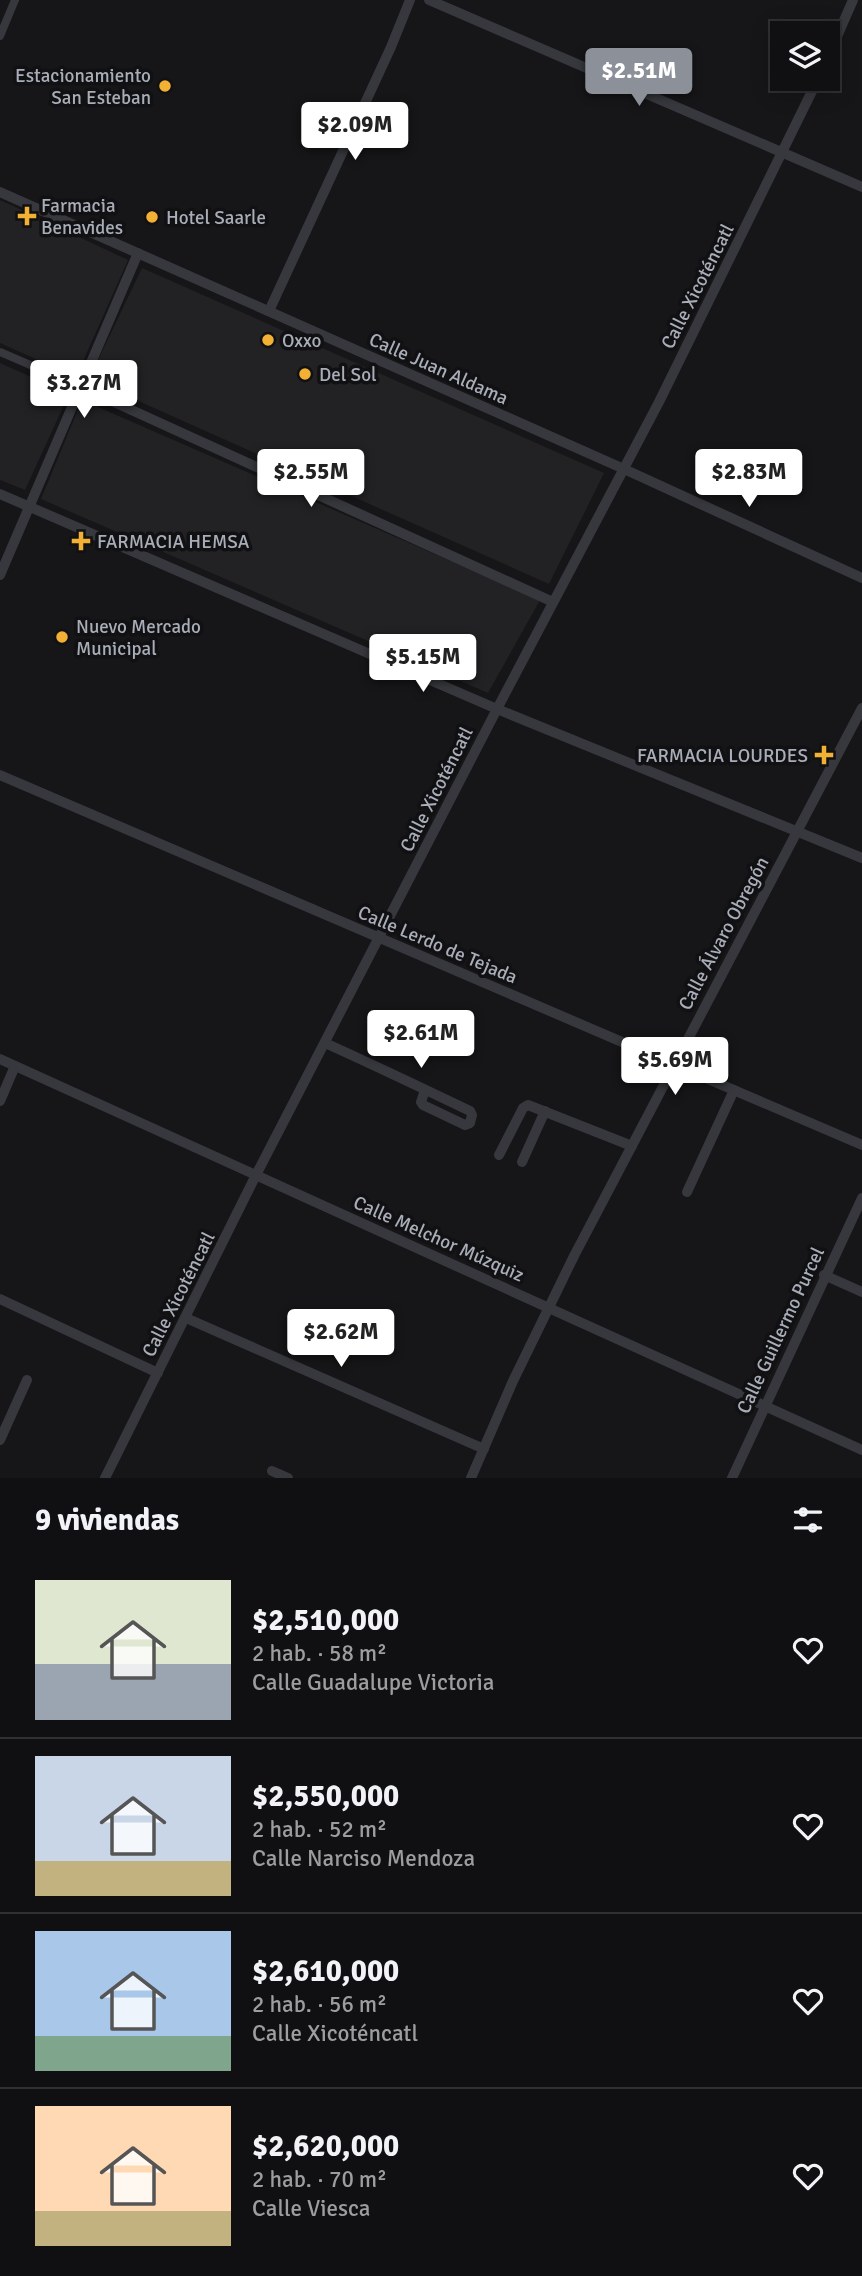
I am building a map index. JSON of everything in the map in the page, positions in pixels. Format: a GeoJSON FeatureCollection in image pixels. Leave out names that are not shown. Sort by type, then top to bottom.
{"type":"FeatureCollection","features":[{"type":"Feature","properties":{"kind":"street"},"geometry":{"type":"LineString","coordinates":[[0,36],[15,0]]}},
{"type":"Feature","properties":{"kind":"street"},"geometry":{"type":"LineString","coordinates":[[268,311],[391,47],[410,0]]}},
{"type":"Feature","properties":{"kind":"street"},"geometry":{"type":"LineString","coordinates":[[429,0],[862,187]]}},
{"type":"Feature","properties":{"kind":"street"},"geometry":{"type":"LineString","coordinates":[[840,30],[853,0]]}},
{"type":"Feature","properties":{"kind":"street","name":"Calle Xicoténcatl"},"geometry":{"type":"LineString","coordinates":[[105,1478],[257,1175],[624,469],[784,153],[812,91]]}},
{"type":"Feature","properties":{"kind":"street","name":"Calle Juan Aldama"},"geometry":{"type":"LineString","coordinates":[[0,192],[624,469],[862,578]]}},
{"type":"Feature","properties":{"kind":"street"},"geometry":{"type":"LineString","coordinates":[[0,575],[138,253]]}},
{"type":"Feature","properties":{"kind":"street"},"geometry":{"type":"LineString","coordinates":[[0,352],[553,602]]}},
{"type":"Feature","properties":{"kind":"street"},"geometry":{"type":"LineString","coordinates":[[0,494],[497,709],[862,858]]}},
{"type":"Feature","properties":{"kind":"street","name":"Calle Álvaro Obregón"},"geometry":{"type":"LineString","coordinates":[[471,1478],[549,1307],[862,709]]}},
{"type":"Feature","properties":{"kind":"street","name":"Calle Lerdo de Tejada"},"geometry":{"type":"LineString","coordinates":[[0,775],[862,1145]]}},
{"type":"Feature","properties":{"kind":"street"},"geometry":{"type":"LineString","coordinates":[[326,1043],[425,1090]]}},
{"type":"Feature","properties":{"kind":"street","name":"Calle Melchor Múzquiz"},"geometry":{"type":"LineString","coordinates":[[0,1059],[862,1450]]}},
{"type":"Feature","properties":{"kind":"street"},"geometry":{"type":"LineString","coordinates":[[0,1101],[15,1066]]}},
{"type":"Feature","properties":{"kind":"street"},"geometry":{"type":"LineString","coordinates":[[687,1192],[734,1090]]}},
{"type":"Feature","properties":{"kind":"street"},"geometry":{"type":"LineString","coordinates":[[499,1155],[523,1108],[530,1105],[632,1146]]}},
{"type":"Feature","properties":{"kind":"street"},"geometry":{"type":"LineString","coordinates":[[522,1162],[545,1111]]}},
{"type":"Feature","properties":{"kind":"street","name":"Calle Guillermo Purcel"},"geometry":{"type":"LineString","coordinates":[[732,1478],[862,1198]]}},
{"type":"Feature","properties":{"kind":"street"},"geometry":{"type":"LineString","coordinates":[[824,1275],[862,1292]]}},
{"type":"Feature","properties":{"kind":"street"},"geometry":{"type":"LineString","coordinates":[[0,1299],[158,1373]]}},
{"type":"Feature","properties":{"kind":"street"},"geometry":{"type":"LineString","coordinates":[[186,1318],[484,1449]]}},
{"type":"Feature","properties":{"kind":"street"},"geometry":{"type":"LineString","coordinates":[[0,1440],[27,1380]]}},
{"type":"Feature","properties":{"kind":"street"},"geometry":{"type":"LineString","coordinates":[[272,1471],[288,1478]]}},
{"type":"Feature","properties":{"kind":"shaded area"},"geometry":{"type":"Polygon","coordinates":[[[0,200],[128,260],[76,377],[0,343],[0,200]]]}},
{"type":"Feature","properties":{"kind":"shaded area"},"geometry":{"type":"Polygon","coordinates":[[[142,268],[604,473],[549,584],[89,379],[142,268]]]}},
{"type":"Feature","properties":{"kind":"shaded area"},"geometry":{"type":"Polygon","coordinates":[[[0,363],[69,394],[25,490],[0,480],[0,363]]]}},
{"type":"Feature","properties":{"kind":"shaded area"},"geometry":{"type":"Polygon","coordinates":[[[82,400],[540,600],[488,693],[41,499],[82,400]]]}},
{"type":"Feature","properties":{"kind":"place","name":"Estacionamiento San Esteban"},"geometry":{"type":"Point","coordinates":[165,86]}},
{"type":"Feature","properties":{"kind":"place","name":"Farmacia Benavides"},"geometry":{"type":"Point","coordinates":[27,216]}},
{"type":"Feature","properties":{"kind":"place","name":"Hotel Saarle"},"geometry":{"type":"Point","coordinates":[152,217]}},
{"type":"Feature","properties":{"kind":"place","name":"Oxxo"},"geometry":{"type":"Point","coordinates":[268,340]}},
{"type":"Feature","properties":{"kind":"place","name":"Del Sol"},"geometry":{"type":"Point","coordinates":[305,374]}},
{"type":"Feature","properties":{"kind":"place","name":"FARMACIA HEMSA"},"geometry":{"type":"Point","coordinates":[81,541]}},
{"type":"Feature","properties":{"kind":"place","name":"Nuevo Mercado Municipal"},"geometry":{"type":"Point","coordinates":[62,637]}},
{"type":"Feature","properties":{"kind":"place","name":"FARMACIA LOURDES"},"geometry":{"type":"Point","coordinates":[824,755]}}]}
